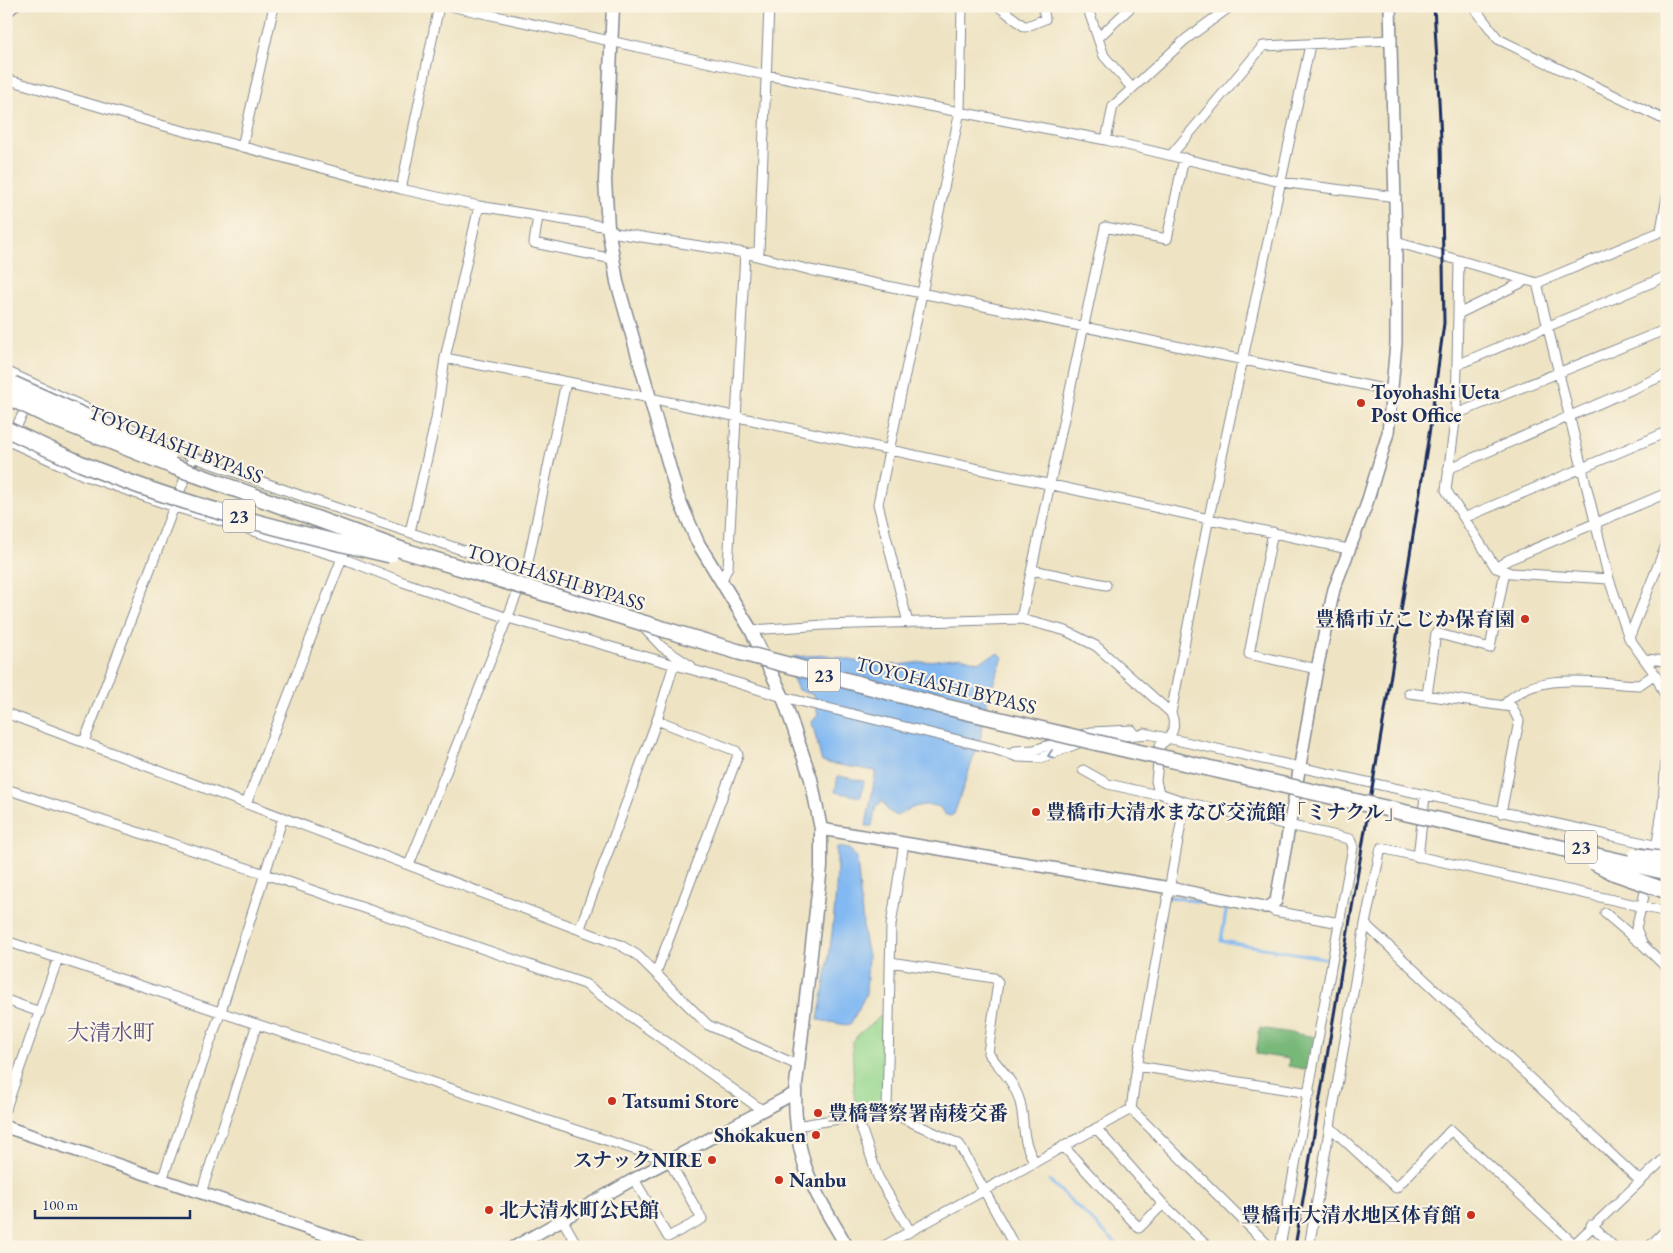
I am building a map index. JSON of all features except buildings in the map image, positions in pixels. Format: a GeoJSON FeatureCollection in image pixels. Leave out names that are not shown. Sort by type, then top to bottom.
{"type":"FeatureCollection","features":[{"type":"Feature","properties":{"kind":"highway","name":"TOYOHASHI BYPASS"},"geometry":{"type":"LineString","coordinates":[[9,384],[50,417],[211,480],[402,550],[739,652],[942,706],[1667,872]]}},
{"type":"Feature","properties":{"kind":"highway","name":"23"},"geometry":{"type":"LineString","coordinates":[[7,439],[162,493],[280,529],[480,574]]}},
{"type":"Feature","properties":{"kind":"highway","name":"23"},"geometry":{"type":"LineString","coordinates":[[1496,833],[1667,860]]}},
{"type":"Feature","properties":{"kind":"highway","name":"23"},"geometry":{"type":"LineString","coordinates":[[1572,851],[1615,872],[1667,891]]}},
{"type":"Feature","properties":{"kind":"main road"},"geometry":{"type":"LineString","coordinates":[[613,6],[605,181],[608,227],[617,282],[678,498],[698,543],[751,630],[783,698],[811,779],[821,829],[821,867],[797,1065],[795,1093],[796,1126],[800,1151],[810,1178],[847,1247]]}},
{"type":"Feature","properties":{"kind":"street"},"geometry":{"type":"LineString","coordinates":[[6,12],[13,6]]}},
{"type":"Feature","properties":{"kind":"street"},"geometry":{"type":"LineString","coordinates":[[242,147],[274,6]]}},
{"type":"Feature","properties":{"kind":"street"},"geometry":{"type":"LineString","coordinates":[[401,189],[439,6]]}},
{"type":"Feature","properties":{"kind":"street"},"geometry":{"type":"LineString","coordinates":[[450,6],[766,75],[1106,140],[1172,154],[1281,182],[1396,197]]}},
{"type":"Feature","properties":{"kind":"street"},"geometry":{"type":"LineString","coordinates":[[745,253],[759,252],[769,6]]}},
{"type":"Feature","properties":{"kind":"street"},"geometry":{"type":"LineString","coordinates":[[908,623],[878,504],[960,112],[962,6]]}},
{"type":"Feature","properties":{"kind":"street"},"geometry":{"type":"LineString","coordinates":[[998,6],[1024,27],[1045,19],[1043,6]]}},
{"type":"Feature","properties":{"kind":"street"},"geometry":{"type":"LineString","coordinates":[[1087,6],[1104,56],[1132,88]]}},
{"type":"Feature","properties":{"kind":"street"},"geometry":{"type":"LineString","coordinates":[[1098,38],[1132,6]]}},
{"type":"Feature","properties":{"kind":"street"},"geometry":{"type":"LineString","coordinates":[[1106,140],[1113,106],[1186,39],[1231,6]]}},
{"type":"Feature","properties":{"kind":"street"},"geometry":{"type":"LineString","coordinates":[[1270,907],[1278,897],[1317,669],[1334,589],[1381,462],[1388,434],[1392,391],[1396,242],[1390,6]]}},
{"type":"Feature","properties":{"kind":"street"},"geometry":{"type":"LineString","coordinates":[[1473,6],[1498,39],[1667,121]]}},
{"type":"Feature","properties":{"kind":"street"},"geometry":{"type":"LineString","coordinates":[[1172,154],[1264,46],[1392,40]]}},
{"type":"Feature","properties":{"kind":"street"},"geometry":{"type":"LineString","coordinates":[[1159,794],[1156,782],[1160,745],[1171,738],[1174,725],[1171,713],[1209,517],[1310,45]]}},
{"type":"Feature","properties":{"kind":"street"},"geometry":{"type":"LineString","coordinates":[[6,79],[242,147],[401,189],[479,206],[608,227],[616,233],[745,253],[810,270],[1392,391]]}},
{"type":"Feature","properties":{"kind":"street"},"geometry":{"type":"LineString","coordinates":[[1021,620],[1105,228],[1167,239],[1184,158]]}},
{"type":"Feature","properties":{"kind":"street"},"geometry":{"type":"LineString","coordinates":[[1396,242],[1537,283],[1664,230],[1667,197]]}},
{"type":"Feature","properties":{"kind":"street"},"geometry":{"type":"LineString","coordinates":[[410,532],[436,419],[444,358],[479,206]]}},
{"type":"Feature","properties":{"kind":"street"},"geometry":{"type":"LineString","coordinates":[[538,216],[534,243],[613,259]]}},
{"type":"Feature","properties":{"kind":"street"},"geometry":{"type":"LineString","coordinates":[[721,582],[728,567],[745,253]]}},
{"type":"Feature","properties":{"kind":"street"},"geometry":{"type":"LineString","coordinates":[[1459,261],[1456,414],[1446,490],[1500,570]]}},
{"type":"Feature","properties":{"kind":"street"},"geometry":{"type":"LineString","coordinates":[[1457,365],[1667,276]]}},
{"type":"Feature","properties":{"kind":"street"},"geometry":{"type":"LineString","coordinates":[[1458,314],[1527,280]]}},
{"type":"Feature","properties":{"kind":"street"},"geometry":{"type":"LineString","coordinates":[[1537,283],[1571,416],[1609,579],[1629,638],[1646,659],[1667,700]]}},
{"type":"Feature","properties":{"kind":"street"},"geometry":{"type":"LineString","coordinates":[[1456,414],[1667,328]]}},
{"type":"Feature","properties":{"kind":"street"},"geometry":{"type":"LineString","coordinates":[[444,358],[650,398],[1050,485],[1209,517],[1348,549]]}},
{"type":"Feature","properties":{"kind":"street"},"geometry":{"type":"LineString","coordinates":[[1448,469],[1667,374]]}},
{"type":"Feature","properties":{"kind":"street"},"geometry":{"type":"LineString","coordinates":[[410,865],[526,571],[566,382]]}},
{"type":"Feature","properties":{"kind":"street"},"geometry":{"type":"LineString","coordinates":[[9,384],[38,385],[193,457],[577,589],[631,616],[662,647],[693,667],[711,675]]}},
{"type":"Feature","properties":{"kind":"street"},"geometry":{"type":"LineString","coordinates":[[38,385],[7,439],[83,475],[175,507],[342,558],[403,582],[508,618],[674,664],[783,698],[1018,756],[1041,758],[1089,739],[1149,734],[1501,813],[1567,824],[1667,848]]}},
{"type":"Feature","properties":{"kind":"street"},"geometry":{"type":"LineString","coordinates":[[1464,518],[1667,432]]}},
{"type":"Feature","properties":{"kind":"street"},"geometry":{"type":"LineString","coordinates":[[84,742],[193,457]]}},
{"type":"Feature","properties":{"kind":"street"},"geometry":{"type":"LineString","coordinates":[[1427,695],[1436,633],[1490,648],[1500,570],[1508,560],[1667,493]]}},
{"type":"Feature","properties":{"kind":"street"},"geometry":{"type":"LineString","coordinates":[[246,804],[342,558],[361,515]]}},
{"type":"Feature","properties":{"kind":"street"},"geometry":{"type":"LineString","coordinates":[[1273,532],[1249,654],[1317,669]]}},
{"type":"Feature","properties":{"kind":"street"},"geometry":{"type":"LineString","coordinates":[[1629,638],[1667,543]]}},
{"type":"Feature","properties":{"kind":"street"},"geometry":{"type":"LineString","coordinates":[[1032,570],[1106,586]]}},
{"type":"Feature","properties":{"kind":"street"},"geometry":{"type":"LineString","coordinates":[[1500,570],[1609,579]]}},
{"type":"Feature","properties":{"kind":"street"},"geometry":{"type":"LineString","coordinates":[[751,630],[824,625],[1021,620],[1066,631],[1096,646],[1171,713]]}},
{"type":"Feature","properties":{"kind":"street"},"geometry":{"type":"LineString","coordinates":[[1646,659],[1667,661]]}},
{"type":"Feature","properties":{"kind":"street"},"geometry":{"type":"LineString","coordinates":[[580,928],[657,720],[674,664]]}},
{"type":"Feature","properties":{"kind":"street"},"geometry":{"type":"LineString","coordinates":[[1503,706],[1509,699],[1538,684],[1569,681],[1639,686],[1655,674]]}},
{"type":"Feature","properties":{"kind":"street"},"geometry":{"type":"LineString","coordinates":[[1409,693],[1512,707],[1519,721],[1501,813]]}},
{"type":"Feature","properties":{"kind":"street"},"geometry":{"type":"LineString","coordinates":[[6,713],[580,928],[629,950],[656,973],[708,1025],[797,1065]]}},
{"type":"Feature","properties":{"kind":"street"},"geometry":{"type":"LineString","coordinates":[[656,973],[738,755],[736,751],[657,720]]}},
{"type":"Feature","properties":{"kind":"street"},"geometry":{"type":"LineString","coordinates":[[1643,945],[1636,928],[1657,846],[1665,805],[1667,742]]}},
{"type":"Feature","properties":{"kind":"street"},"geometry":{"type":"LineString","coordinates":[[1082,770],[1108,784],[1159,794],[1185,802],[1350,839],[1353,847],[1340,923],[1280,1247]]}},
{"type":"Feature","properties":{"kind":"street"},"geometry":{"type":"LineString","coordinates":[[6,789],[265,874],[585,984],[762,1110]]}},
{"type":"Feature","properties":{"kind":"street"},"geometry":{"type":"LineString","coordinates":[[1418,858],[1425,796]]}},
{"type":"Feature","properties":{"kind":"street"},"geometry":{"type":"LineString","coordinates":[[1131,1109],[1137,1066],[1185,802]]}},
{"type":"Feature","properties":{"kind":"street"},"geometry":{"type":"LineString","coordinates":[[162,1180],[221,1012],[283,818]]}},
{"type":"Feature","properties":{"kind":"street"},"geometry":{"type":"LineString","coordinates":[[821,829],[1170,888],[1270,907],[1274,910],[1340,923]]}},
{"type":"Feature","properties":{"kind":"street"},"geometry":{"type":"LineString","coordinates":[[887,1111],[891,925],[904,844]]}},
{"type":"Feature","properties":{"kind":"street"},"geometry":{"type":"LineString","coordinates":[[1309,1247],[1365,924],[1381,848],[1418,858],[1667,912]]}},
{"type":"Feature","properties":{"kind":"street"},"geometry":{"type":"LineString","coordinates":[[1605,913],[1667,968]]}},
{"type":"Feature","properties":{"kind":"street"},"geometry":{"type":"LineString","coordinates":[[1365,924],[1639,1180]]}},
{"type":"Feature","properties":{"kind":"street"},"geometry":{"type":"LineString","coordinates":[[6,941],[669,1161],[702,1219],[668,1237],[634,1179]]}},
{"type":"Feature","properties":{"kind":"street"},"geometry":{"type":"LineString","coordinates":[[6,1108],[58,958]]}},
{"type":"Feature","properties":{"kind":"street"},"geometry":{"type":"LineString","coordinates":[[890,962],[994,978],[998,982],[988,1053],[1001,1067],[1018,1095],[1024,1141],[1034,1161]]}},
{"type":"Feature","properties":{"kind":"street"},"geometry":{"type":"LineString","coordinates":[[6,1000],[40,1012]]}},
{"type":"Feature","properties":{"kind":"street"},"geometry":{"type":"LineString","coordinates":[[202,1194],[257,1024]]}},
{"type":"Feature","properties":{"kind":"street"},"geometry":{"type":"LineString","coordinates":[[1137,1066],[1310,1093]]}},
{"type":"Feature","properties":{"kind":"street"},"geometry":{"type":"LineString","coordinates":[[514,1247],[634,1179],[795,1093]]}},
{"type":"Feature","properties":{"kind":"street"},"geometry":{"type":"LineString","coordinates":[[882,1247],[1034,1161],[1131,1109]]}},
{"type":"Feature","properties":{"kind":"street"},"geometry":{"type":"LineString","coordinates":[[1131,1109],[1270,1247]]}},
{"type":"Feature","properties":{"kind":"street"},"geometry":{"type":"LineString","coordinates":[[796,1126],[887,1111],[959,1144],[1015,1247]]}},
{"type":"Feature","properties":{"kind":"street"},"geometry":{"type":"LineString","coordinates":[[857,1116],[878,1178],[910,1231]]}},
{"type":"Feature","properties":{"kind":"street"},"geometry":{"type":"LineString","coordinates":[[6,1127],[362,1247]]}},
{"type":"Feature","properties":{"kind":"street"},"geometry":{"type":"LineString","coordinates":[[1330,1127],[1396,1188],[1451,1130],[1572,1245],[1639,1180],[1667,1156]]}},
{"type":"Feature","properties":{"kind":"street"},"geometry":{"type":"LineString","coordinates":[[1096,1128],[1163,1204],[1208,1247]]}},
{"type":"Feature","properties":{"kind":"street"},"geometry":{"type":"LineString","coordinates":[[1063,1146],[1139,1228],[1163,1204]]}},
{"type":"Feature","properties":{"kind":"street"},"geometry":{"type":"LineString","coordinates":[[562,1219],[578,1247]]}},
{"type":"Feature","properties":{"kind":"street"},"geometry":{"type":"LineString","coordinates":[[1591,1225],[1614,1247]]}},
{"type":"Feature","properties":{"kind":"street"},"geometry":{"type":"LineString","coordinates":[[1648,1247],[1667,1229]]}},
{"type":"Feature","properties":{"kind":"green space"},"geometry":{"type":"Polygon","coordinates":[[[881,1016],[887,1027],[883,1106],[855,1111],[852,1043],[858,1035],[881,1016]]]}},
{"type":"Feature","properties":{"kind":"green space"},"geometry":{"type":"Polygon","coordinates":[[[1260,1028],[1316,1037],[1310,1070],[1288,1066],[1289,1059],[1256,1054],[1260,1028]]]}},
{"type":"Feature","properties":{"kind":"water"},"geometry":{"type":"Polygon","coordinates":[[[999,653],[1003,657],[987,701],[981,736],[954,814],[950,816],[944,814],[940,807],[923,805],[907,810],[897,816],[888,811],[883,801],[876,806],[872,826],[866,826],[876,771],[822,762],[812,722],[818,715],[814,695],[798,690],[788,667],[789,661],[793,657],[826,655],[870,664],[899,665],[961,657],[978,662],[999,653]]]}},
{"type":"Feature","properties":{"kind":"water"},"geometry":{"type":"Polygon","coordinates":[[[838,776],[864,781],[861,797],[835,792],[838,776]]]}},
{"type":"Feature","properties":{"kind":"water"},"geometry":{"type":"Polygon","coordinates":[[[837,847],[850,849],[857,859],[864,937],[868,956],[866,994],[851,1023],[847,1025],[818,1020],[832,934],[837,847]]]}},
{"type":"Feature","properties":{"kind":"waterway"},"geometry":{"type":"LineString","coordinates":[[1170,897],[1227,906],[1221,941],[1330,959]]}},
{"type":"Feature","properties":{"kind":"waterway"},"geometry":{"type":"LineString","coordinates":[[1050,1181],[1120,1247]]}},
{"type":"Feature","properties":{"kind":"railway"},"geometry":{"type":"LineString","coordinates":[[1295,1247],[1388,693],[1430,428],[1444,323],[1441,139],[1434,6]]}},
{"type":"Feature","properties":{"kind":"place","name":"Toyohashi Ueta Post Office"},"geometry":{"type":"Point","coordinates":[1361,403]}},
{"type":"Feature","properties":{"kind":"place","name":"豊橋市立こじか保育園"},"geometry":{"type":"Point","coordinates":[1525,619]}},
{"type":"Feature","properties":{"kind":"place","name":"豊橋市大清水まなび交流館「ミナクル」"},"geometry":{"type":"Point","coordinates":[1036,812]}},
{"type":"Feature","properties":{"kind":"place","name":"Tatsumi Store"},"geometry":{"type":"Point","coordinates":[612,1101]}},
{"type":"Feature","properties":{"kind":"place","name":"豊橋警察署南稜交番"},"geometry":{"type":"Point","coordinates":[818,1113]}},
{"type":"Feature","properties":{"kind":"place","name":"Shokakuen"},"geometry":{"type":"Point","coordinates":[816,1135]}},
{"type":"Feature","properties":{"kind":"place","name":"スナックNIRE"},"geometry":{"type":"Point","coordinates":[712,1160]}},
{"type":"Feature","properties":{"kind":"place","name":"Nanbu"},"geometry":{"type":"Point","coordinates":[779,1180]}},
{"type":"Feature","properties":{"kind":"place","name":"北大清水町公民館"},"geometry":{"type":"Point","coordinates":[489,1210]}},
{"type":"Feature","properties":{"kind":"place","name":"豊橋市大清水地区体育館"},"geometry":{"type":"Point","coordinates":[1471,1215]}},
{"type":"Feature","properties":{"kind":"district","name":"大清水町"},"geometry":{"type":"Point","coordinates":[111,1032]}}]}
